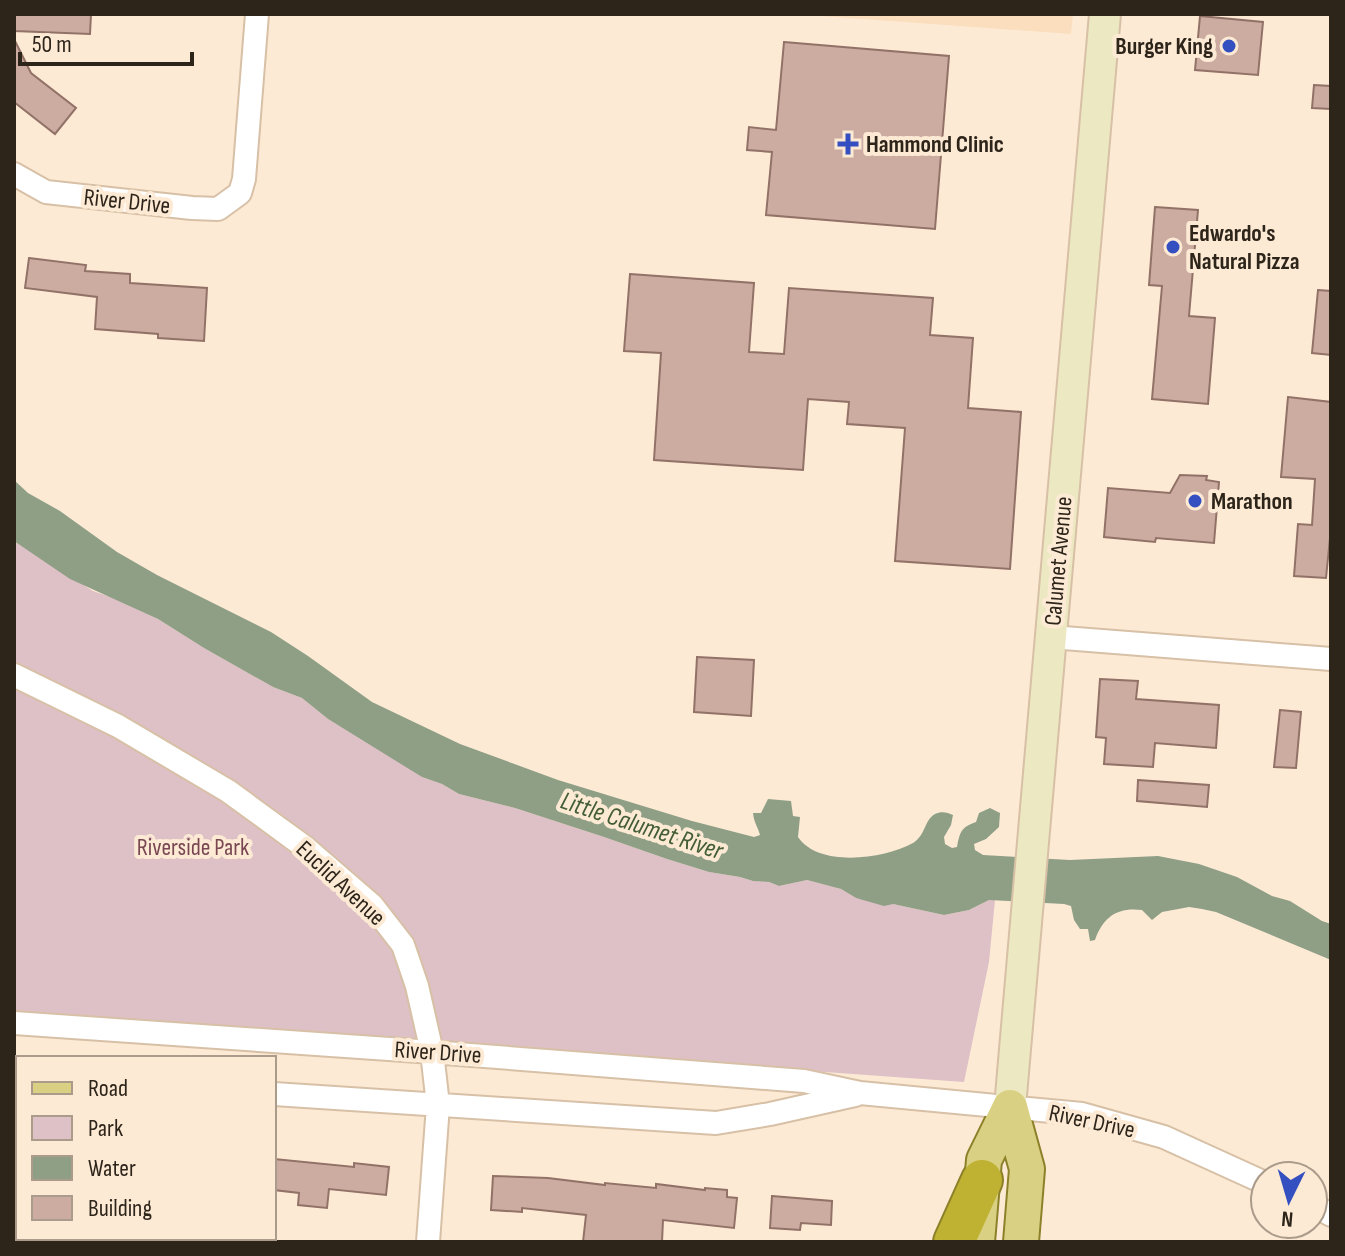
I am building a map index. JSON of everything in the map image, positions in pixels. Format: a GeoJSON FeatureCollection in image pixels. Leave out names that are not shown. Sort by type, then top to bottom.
{"type":"FeatureCollection","features":[{"type":"Feature","properties":{"kind":"highway"},"geometry":{"type":"LineString","coordinates":[[954,1242],[982,1180]]}},
{"type":"Feature","properties":{"kind":"main road","name":"Calumet Avenue"},"geometry":{"type":"LineString","coordinates":[[1021,1242],[1027,1169],[1010,1107],[1105,14]]}},
{"type":"Feature","properties":{"kind":"main road","name":"Calumet Avenue"},"geometry":{"type":"LineString","coordinates":[[977,1242],[984,1160],[1010,1107]]}},
{"type":"Feature","properties":{"kind":"street","name":"River Drive"},"geometry":{"type":"LineString","coordinates":[[14,174],[46,192],[218,209],[240,193],[244,179],[257,14]]}},
{"type":"Feature","properties":{"kind":"street"},"geometry":{"type":"LineString","coordinates":[[1051,637],[1331,659]]}},
{"type":"Feature","properties":{"kind":"street","name":"Euclid Avenue"},"geometry":{"type":"LineString","coordinates":[[14,675],[118,726],[228,791],[306,848],[372,905],[403,945],[417,986],[432,1052],[438,1105],[428,1242]]}},
{"type":"Feature","properties":{"kind":"street","name":"River Drive"},"geometry":{"type":"LineString","coordinates":[[14,1023],[804,1081],[860,1093],[1082,1114],[1164,1137],[1249,1176]]}},
{"type":"Feature","properties":{"kind":"street","name":"River Drive"},"geometry":{"type":"LineString","coordinates":[[276,1094],[716,1123],[860,1093]]}},
{"type":"Feature","properties":{"kind":"shaded area"},"geometry":{"type":"Polygon","coordinates":[[[793,14],[1073,14],[1071,34],[793,14]]]}},
{"type":"Feature","properties":{"kind":"green space","name":"Riverside Park"},"geometry":{"type":"Polygon","coordinates":[[[14,541],[93,591],[158,619],[273,687],[302,698],[328,719],[422,777],[459,794],[515,808],[709,872],[753,881],[779,886],[807,880],[841,889],[856,898],[944,915],[995,900],[989,962],[964,1082],[14,1014],[14,541]]]}},
{"type":"Feature","properties":{"kind":"water","name":"Little Calumet River"},"geometry":{"type":"Polygon","coordinates":[[[14,480],[28,493],[60,511],[117,552],[271,632],[372,702],[460,744],[558,780],[754,837],[760,835],[753,813],[761,813],[768,799],[791,801],[793,816],[800,817],[798,837],[808,847],[836,857],[869,856],[901,849],[917,840],[931,817],[942,812],[953,815],[944,837],[945,844],[957,847],[964,828],[976,822],[979,813],[990,808],[1000,813],[999,827],[986,839],[974,844],[975,850],[983,855],[1070,860],[1158,856],[1199,864],[1290,901],[1331,924],[1331,960],[1216,912],[1189,907],[1162,912],[1152,920],[1142,910],[1118,912],[1102,925],[1095,940],[1090,941],[1088,929],[1080,929],[1071,906],[1064,904],[989,900],[969,910],[944,915],[893,904],[884,906],[807,880],[779,886],[709,872],[515,808],[459,794],[422,777],[328,719],[302,698],[273,687],[158,619],[70,579],[14,541],[14,480]]]}},
{"type":"Feature","properties":{"kind":"building"},"geometry":{"type":"Polygon","coordinates":[[[14,14],[91,14],[90,34],[14,31],[14,14]]]}},
{"type":"Feature","properties":{"kind":"building","name":"Burger King"},"geometry":{"type":"Polygon","coordinates":[[[1200,16],[1263,22],[1258,75],[1195,70],[1200,16]]]}},
{"type":"Feature","properties":{"kind":"building"},"geometry":{"type":"Polygon","coordinates":[[[14,39],[31,73],[76,108],[55,134],[14,102],[14,39]]]}},
{"type":"Feature","properties":{"kind":"building"},"geometry":{"type":"Polygon","coordinates":[[[784,42],[949,56],[935,229],[766,215],[772,152],[747,150],[749,127],[776,130],[784,42]]]}},
{"type":"Feature","properties":{"kind":"building"},"geometry":{"type":"Polygon","coordinates":[[[1314,85],[1331,86],[1331,109],[1312,108],[1314,85]]]}},
{"type":"Feature","properties":{"kind":"building"},"geometry":{"type":"Polygon","coordinates":[[[1155,207],[1198,210],[1189,316],[1215,318],[1208,404],[1152,399],[1162,286],[1149,285],[1155,207]]]}},
{"type":"Feature","properties":{"kind":"building"},"geometry":{"type":"Polygon","coordinates":[[[29,258],[86,265],[85,271],[130,274],[130,283],[207,288],[204,341],[95,329],[97,297],[25,288],[29,258]]]}},
{"type":"Feature","properties":{"kind":"building"},"geometry":{"type":"Polygon","coordinates":[[[630,274],[754,283],[749,352],[784,354],[789,288],[933,298],[930,335],[973,338],[968,408],[1021,412],[1010,569],[895,561],[905,428],[847,424],[849,402],[808,399],[803,470],[654,460],[661,353],[624,351],[630,274]]]}},
{"type":"Feature","properties":{"kind":"building"},"geometry":{"type":"Polygon","coordinates":[[[1318,290],[1331,291],[1331,355],[1312,353],[1318,290]]]}},
{"type":"Feature","properties":{"kind":"building"},"geometry":{"type":"Polygon","coordinates":[[[1288,397],[1331,402],[1331,528],[1326,578],[1294,576],[1298,524],[1312,525],[1315,479],[1281,477],[1288,397]]]}},
{"type":"Feature","properties":{"kind":"building"},"geometry":{"type":"Polygon","coordinates":[[[1180,475],[1207,476],[1206,480],[1219,482],[1214,543],[1104,537],[1108,488],[1170,493],[1180,475]]]}},
{"type":"Feature","properties":{"kind":"building"},"geometry":{"type":"Polygon","coordinates":[[[697,657],[754,660],[751,716],[694,712],[697,657]]]}},
{"type":"Feature","properties":{"kind":"building"},"geometry":{"type":"Polygon","coordinates":[[[1100,679],[1138,681],[1136,699],[1219,705],[1216,748],[1155,743],[1153,767],[1104,764],[1106,738],[1096,737],[1100,679]]]}},
{"type":"Feature","properties":{"kind":"building"},"geometry":{"type":"Polygon","coordinates":[[[1280,710],[1301,712],[1296,768],[1274,767],[1280,710]]]}},
{"type":"Feature","properties":{"kind":"building"},"geometry":{"type":"Polygon","coordinates":[[[1138,780],[1209,785],[1207,807],[1137,801],[1138,780]]]}},
{"type":"Feature","properties":{"kind":"building"},"geometry":{"type":"Polygon","coordinates":[[[276,1159],[354,1167],[354,1163],[389,1167],[386,1195],[329,1189],[327,1208],[298,1205],[299,1193],[276,1190],[276,1159]]]}},
{"type":"Feature","properties":{"kind":"building"},"geometry":{"type":"Polygon","coordinates":[[[493,1176],[727,1190],[727,1197],[737,1198],[734,1228],[663,1220],[662,1242],[583,1242],[586,1215],[522,1208],[522,1212],[491,1210],[493,1176]]]}},
{"type":"Feature","properties":{"kind":"building"},"geometry":{"type":"Polygon","coordinates":[[[772,1196],[832,1201],[831,1225],[801,1223],[800,1230],[770,1228],[772,1196]]]}},
{"type":"Feature","properties":{"kind":"place","name":"Burger King"},"geometry":{"type":"Point","coordinates":[1229,46]}},
{"type":"Feature","properties":{"kind":"place","name":"Hammond Clinic"},"geometry":{"type":"Point","coordinates":[848,144]}},
{"type":"Feature","properties":{"kind":"place","name":"Edwardo's Natural Pizza"},"geometry":{"type":"Point","coordinates":[1173,247]}},
{"type":"Feature","properties":{"kind":"place","name":"Marathon"},"geometry":{"type":"Point","coordinates":[1195,501]}}]}
